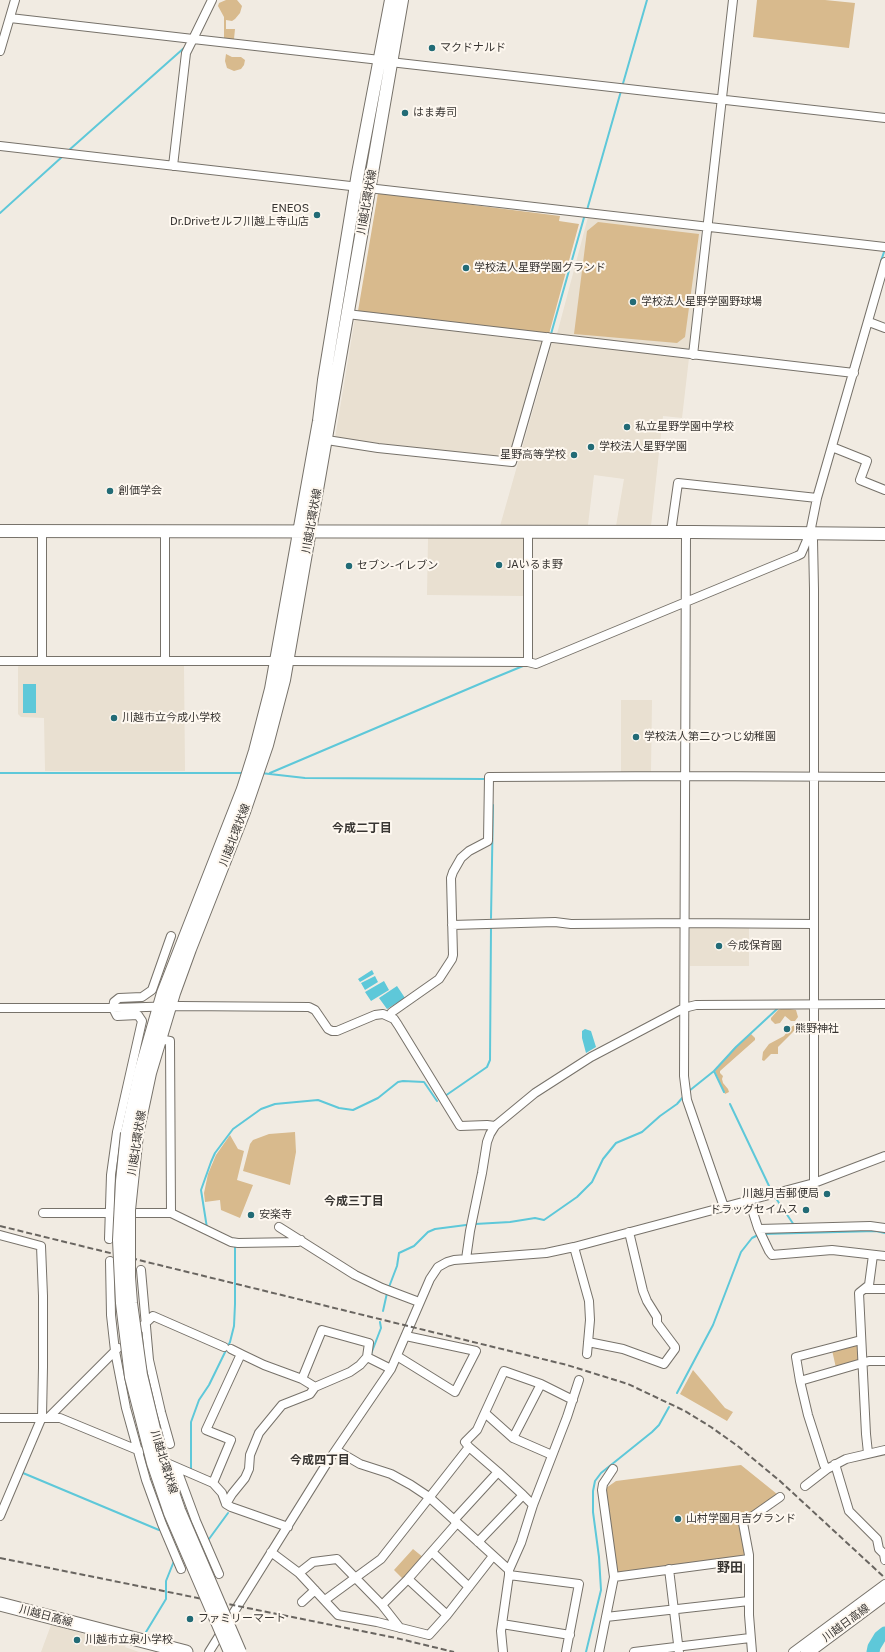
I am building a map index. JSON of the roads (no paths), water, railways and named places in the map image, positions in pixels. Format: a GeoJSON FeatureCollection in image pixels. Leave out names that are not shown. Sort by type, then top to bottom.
{"type":"FeatureCollection","features":[{"type":"Feature","properties":{"kind":"main road","name":"川越北環状線"},"geometry":{"type":"LineString","coordinates":[[305,532],[327,440],[369,188],[391,0]]}},
{"type":"Feature","properties":{"kind":"main road","name":"川越北環状線"},"geometry":{"type":"LineString","coordinates":[[240,1652],[177,1504],[162,1458],[140,1375],[131,1303],[129,1240],[132,1134],[140,1073],[164,1006],[190,949],[244,812],[267,745],[305,532],[324,380],[357,187],[385,61],[402,0]]}},
{"type":"Feature","properties":{"kind":"main road"},"geometry":{"type":"LineString","coordinates":[[0,531],[686,532],[885,534]]}},
{"type":"Feature","properties":{"kind":"main road","name":"川越北環状線"},"geometry":{"type":"LineString","coordinates":[[164,1006],[159,1039],[132,1134],[122,1181],[119,1240],[122,1303],[131,1377],[153,1463],[167,1506],[230,1652]]}},
{"type":"Feature","properties":{"kind":"main road","name":"川越日高線"},"geometry":{"type":"LineString","coordinates":[[807,1652],[885,1594]]}},
{"type":"Feature","properties":{"kind":"main road","name":"川越日高線"},"geometry":{"type":"LineString","coordinates":[[0,1604],[186,1652]]}},
{"type":"Feature","properties":{"kind":"street"},"geometry":{"type":"LineString","coordinates":[[0,46],[15,0]]}},
{"type":"Feature","properties":{"kind":"street"},"geometry":{"type":"LineString","coordinates":[[173,166],[186,53],[212,0]]}},
{"type":"Feature","properties":{"kind":"street"},"geometry":{"type":"LineString","coordinates":[[693,355],[706,227],[733,0]]}},
{"type":"Feature","properties":{"kind":"street"},"geometry":{"type":"LineString","coordinates":[[10,18],[885,118]]}},
{"type":"Feature","properties":{"kind":"street"},"geometry":{"type":"LineString","coordinates":[[0,146],[885,247]]}},
{"type":"Feature","properties":{"kind":"street"},"geometry":{"type":"LineString","coordinates":[[0,660],[528,662],[536,664],[685,600],[797,556],[801,554],[810,533],[817,498],[869,322],[885,262]]}},
{"type":"Feature","properties":{"kind":"street"},"geometry":{"type":"LineString","coordinates":[[347,314],[854,373]]}},
{"type":"Feature","properties":{"kind":"street"},"geometry":{"type":"LineString","coordinates":[[869,322],[885,328]]}},
{"type":"Feature","properties":{"kind":"street"},"geometry":{"type":"LineString","coordinates":[[327,440],[378,448],[512,462],[548,337]]}},
{"type":"Feature","properties":{"kind":"street"},"geometry":{"type":"LineString","coordinates":[[832,447],[867,461],[860,480],[885,490]]}},
{"type":"Feature","properties":{"kind":"street"},"geometry":{"type":"LineString","coordinates":[[672,532],[678,483],[817,498]]}},
{"type":"Feature","properties":{"kind":"street"},"geometry":{"type":"LineString","coordinates":[[42,531],[42,660]]}},
{"type":"Feature","properties":{"kind":"street"},"geometry":{"type":"LineString","coordinates":[[165,661],[166,531]]}},
{"type":"Feature","properties":{"kind":"street"},"geometry":{"type":"LineString","coordinates":[[528,532],[528,662]]}},
{"type":"Feature","properties":{"kind":"street"},"geometry":{"type":"LineString","coordinates":[[686,532],[685,1087],[687,1100],[724,1207]]}},
{"type":"Feature","properties":{"kind":"street"},"geometry":{"type":"LineString","coordinates":[[810,533],[813,540],[814,560],[814,1184]]}},
{"type":"Feature","properties":{"kind":"street"},"geometry":{"type":"LineString","coordinates":[[389,1016],[392,1012],[433,983],[444,973],[453,955],[451,886],[453,872],[460,858],[488,841],[489,777],[885,777]]}},
{"type":"Feature","properties":{"kind":"street"},"geometry":{"type":"LineString","coordinates":[[452,925],[555,922],[571,924],[814,924]]}},
{"type":"Feature","properties":{"kind":"street"},"geometry":{"type":"LineString","coordinates":[[109,1239],[109,1213],[117,1132],[142,1022],[138,1015],[117,1016],[113,1008],[114,1002],[118,998],[142,997],[152,990],[171,936]]}},
{"type":"Feature","properties":{"kind":"street"},"geometry":{"type":"LineString","coordinates":[[466,1259],[487,1142],[495,1126],[535,1093],[591,1057],[684,1008],[696,1005],[885,1004]]}},
{"type":"Feature","properties":{"kind":"street"},"geometry":{"type":"LineString","coordinates":[[0,1008],[113,1008],[164,1006],[309,1007],[315,1010],[328,1029],[332,1031],[376,1015],[383,1014],[394,1019],[460,1126],[495,1126]]}},
{"type":"Feature","properties":{"kind":"street"},"geometry":{"type":"LineString","coordinates":[[159,1039],[170,1041],[171,1213]]}},
{"type":"Feature","properties":{"kind":"street"},"geometry":{"type":"LineString","coordinates":[[209,1652],[336,1450],[391,1369],[419,1302],[430,1279],[438,1268],[447,1262],[466,1259],[546,1253],[574,1246],[814,1184],[885,1156]]}},
{"type":"Feature","properties":{"kind":"street"},"geometry":{"type":"LineString","coordinates":[[749,1200],[758,1229],[772,1255],[832,1250],[885,1256]]}},
{"type":"Feature","properties":{"kind":"street"},"geometry":{"type":"LineString","coordinates":[[44,1212],[171,1213],[231,1242],[298,1242],[301,1240]]}},
{"type":"Feature","properties":{"kind":"street"},"geometry":{"type":"LineString","coordinates":[[758,1229],[870,1226],[885,1228]]}},
{"type":"Feature","properties":{"kind":"street"},"geometry":{"type":"LineString","coordinates":[[279,1227],[355,1275],[382,1288],[419,1302]]}},
{"type":"Feature","properties":{"kind":"street"},"geometry":{"type":"LineString","coordinates":[[588,1342],[623,1349],[664,1364],[675,1349],[657,1323],[657,1317],[647,1301],[643,1291],[629,1232]]}},
{"type":"Feature","properties":{"kind":"street"},"geometry":{"type":"LineString","coordinates":[[0,1235],[41,1246],[45,1417]]}},
{"type":"Feature","properties":{"kind":"street"},"geometry":{"type":"LineString","coordinates":[[574,1246],[589,1301],[590,1320],[587,1354]]}},
{"type":"Feature","properties":{"kind":"street"},"geometry":{"type":"LineString","coordinates":[[868,1453],[865,1425],[859,1293],[869,1284],[873,1255]]}},
{"type":"Feature","properties":{"kind":"street"},"geometry":{"type":"LineString","coordinates":[[110,1261],[111,1315],[115,1351],[126,1408],[137,1450],[162,1524],[182,1569]]}},
{"type":"Feature","properties":{"kind":"street"},"geometry":{"type":"LineString","coordinates":[[141,1270],[149,1360],[170,1444]]}},
{"type":"Feature","properties":{"kind":"street"},"geometry":{"type":"LineString","coordinates":[[864,1289],[885,1289]]}},
{"type":"Feature","properties":{"kind":"street"},"geometry":{"type":"LineString","coordinates":[[0,1516],[45,1417],[153,1316],[264,1365],[302,1379],[315,1387]]}},
{"type":"Feature","properties":{"kind":"street"},"geometry":{"type":"LineString","coordinates":[[226,1504],[245,1478],[249,1469],[250,1454],[254,1442],[268,1420],[282,1405],[310,1394],[315,1387],[350,1372],[360,1365],[367,1357],[369,1343],[322,1330],[302,1379]]}},
{"type":"Feature","properties":{"kind":"street"},"geometry":{"type":"LineString","coordinates":[[397,1356],[455,1392],[476,1351],[406,1336]]}},
{"type":"Feature","properties":{"kind":"street"},"geometry":{"type":"LineString","coordinates":[[827,1469],[824,1465],[808,1415],[796,1357],[861,1340]]}},
{"type":"Feature","properties":{"kind":"street"},"geometry":{"type":"LineString","coordinates":[[213,1483],[230,1440],[206,1430],[241,1354]]}},
{"type":"Feature","properties":{"kind":"street"},"geometry":{"type":"LineString","coordinates":[[367,1357],[391,1369]]}},
{"type":"Feature","properties":{"kind":"street"},"geometry":{"type":"LineString","coordinates":[[800,1380],[863,1363],[885,1361]]}},
{"type":"Feature","properties":{"kind":"street"},"geometry":{"type":"LineString","coordinates":[[533,1505],[465,1442],[477,1430],[504,1371],[541,1384],[573,1400]]}},
{"type":"Feature","properties":{"kind":"street"},"geometry":{"type":"LineString","coordinates":[[503,1652],[502,1624],[509,1572],[580,1380]]}},
{"type":"Feature","properties":{"kind":"street"},"geometry":{"type":"LineString","coordinates":[[513,1438],[541,1384]]}},
{"type":"Feature","properties":{"kind":"street"},"geometry":{"type":"LineString","coordinates":[[485,1413],[513,1438],[552,1455]]}},
{"type":"Feature","properties":{"kind":"street"},"geometry":{"type":"LineString","coordinates":[[0,1418],[60,1418],[213,1483],[222,1493],[226,1504],[254,1516],[288,1526]]}},
{"type":"Feature","properties":{"kind":"street"},"geometry":{"type":"LineString","coordinates":[[325,1600],[356,1579],[381,1559],[469,1447]]}},
{"type":"Feature","properties":{"kind":"street"},"geometry":{"type":"LineString","coordinates":[[336,1450],[360,1464],[391,1474],[412,1485],[429,1497],[509,1572],[579,1584],[566,1652]]}},
{"type":"Feature","properties":{"kind":"street"},"geometry":{"type":"LineString","coordinates":[[805,1486],[827,1469],[846,1459],[885,1450]]}},
{"type":"Feature","properties":{"kind":"street"},"geometry":{"type":"LineString","coordinates":[[835,1464],[849,1511],[877,1539],[879,1548],[884,1554],[885,1560]]}},
{"type":"Feature","properties":{"kind":"street"},"geometry":{"type":"LineString","coordinates":[[176,1466],[196,1521],[219,1574]]}},
{"type":"Feature","properties":{"kind":"street"},"geometry":{"type":"LineString","coordinates":[[599,1652],[614,1577],[602,1490],[603,1484],[613,1469]]}},
{"type":"Feature","properties":{"kind":"street"},"geometry":{"type":"LineString","coordinates":[[382,1605],[432,1552],[455,1522],[498,1472]]}},
{"type":"Feature","properties":{"kind":"street"},"geometry":{"type":"LineString","coordinates":[[478,1542],[523,1495]]}},
{"type":"Feature","properties":{"kind":"street"},"geometry":{"type":"LineString","coordinates":[[752,1652],[749,1601],[750,1559],[743,1523],[780,1497]]}},
{"type":"Feature","properties":{"kind":"street"},"geometry":{"type":"LineString","coordinates":[[271,1552],[299,1573],[338,1615],[377,1622],[429,1635],[447,1615],[493,1556]]}},
{"type":"Feature","properties":{"kind":"street"},"geometry":{"type":"LineString","coordinates":[[432,1552],[469,1587]]}},
{"type":"Feature","properties":{"kind":"street"},"geometry":{"type":"LineString","coordinates":[[299,1573],[313,1562],[337,1559],[382,1605],[400,1628]]}},
{"type":"Feature","properties":{"kind":"street"},"geometry":{"type":"LineString","coordinates":[[614,1577],[750,1559]]}},
{"type":"Feature","properties":{"kind":"street"},"geometry":{"type":"LineString","coordinates":[[669,1569],[679,1649]]}},
{"type":"Feature","properties":{"kind":"street"},"geometry":{"type":"LineString","coordinates":[[408,1579],[447,1615]]}},
{"type":"Feature","properties":{"kind":"street"},"geometry":{"type":"LineString","coordinates":[[793,1652],[884,1584]]}},
{"type":"Feature","properties":{"kind":"street"},"geometry":{"type":"LineString","coordinates":[[302,1602],[315,1590]]}},
{"type":"Feature","properties":{"kind":"street"},"geometry":{"type":"LineString","coordinates":[[606,1616],[749,1601]]}},
{"type":"Feature","properties":{"kind":"street"},"geometry":{"type":"LineString","coordinates":[[502,1624],[570,1635]]}},
{"type":"Feature","properties":{"kind":"street"},"geometry":{"type":"LineString","coordinates":[[634,1652],[679,1649],[750,1638]]}},
{"type":"Feature","properties":{"kind":"water"},"geometry":{"type":"Polygon","coordinates":[[[23,684],[36,684],[36,713],[23,713],[23,684]]]}},
{"type":"Feature","properties":{"kind":"water"},"geometry":{"type":"Polygon","coordinates":[[[372,970],[374,974],[360,982],[358,979],[372,970]]]}},
{"type":"Feature","properties":{"kind":"water"},"geometry":{"type":"Polygon","coordinates":[[[375,976],[378,982],[365,990],[361,983],[375,976]]]}},
{"type":"Feature","properties":{"kind":"water"},"geometry":{"type":"Polygon","coordinates":[[[384,981],[389,990],[371,1001],[365,992],[384,981]]]}},
{"type":"Feature","properties":{"kind":"water"},"geometry":{"type":"Polygon","coordinates":[[[397,986],[405,998],[387,1009],[379,998],[397,986]]]}},
{"type":"Feature","properties":{"kind":"water"},"geometry":{"type":"Polygon","coordinates":[[[585,1029],[591,1031],[596,1047],[586,1053],[582,1038],[582,1031],[585,1029]]]}},
{"type":"Feature","properties":{"kind":"waterway"},"geometry":{"type":"LineString","coordinates":[[622,87],[647,0]]}},
{"type":"Feature","properties":{"kind":"waterway"},"geometry":{"type":"LineString","coordinates":[[68,151],[184,48]]}},
{"type":"Feature","properties":{"kind":"waterway"},"geometry":{"type":"LineString","coordinates":[[587,210],[621,91]]}},
{"type":"Feature","properties":{"kind":"waterway"},"geometry":{"type":"LineString","coordinates":[[0,213],[63,156]]}},
{"type":"Feature","properties":{"kind":"waterway"},"geometry":{"type":"LineString","coordinates":[[551,334],[585,214]]}},
{"type":"Feature","properties":{"kind":"waterway"},"geometry":{"type":"LineString","coordinates":[[881,261],[885,249]]}},
{"type":"Feature","properties":{"kind":"waterway"},"geometry":{"type":"LineString","coordinates":[[270,773],[523,666]]}},
{"type":"Feature","properties":{"kind":"waterway"},"geometry":{"type":"LineString","coordinates":[[0,773],[243,773]]}},
{"type":"Feature","properties":{"kind":"waterway"},"geometry":{"type":"LineString","coordinates":[[261,773],[305,778],[484,779]]}},
{"type":"Feature","properties":{"kind":"waterway"},"geometry":{"type":"LineString","coordinates":[[491,918],[493,805]]}},
{"type":"Feature","properties":{"kind":"waterway"},"geometry":{"type":"LineString","coordinates":[[445,1096],[487,1067],[490,1060],[491,927]]}},
{"type":"Feature","properties":{"kind":"waterway"},"geometry":{"type":"LineString","coordinates":[[689,1091],[714,1071],[736,1047],[777,1009]]}},
{"type":"Feature","properties":{"kind":"waterway"},"geometry":{"type":"LineString","coordinates":[[714,1071],[724,1092]]}},
{"type":"Feature","properties":{"kind":"waterway"},"geometry":{"type":"LineString","coordinates":[[207,1228],[201,1190],[215,1153],[233,1129],[261,1109],[275,1104],[318,1100],[339,1108],[353,1110],[378,1098],[398,1082],[403,1081],[424,1082],[437,1101]]}},
{"type":"Feature","properties":{"kind":"waterway"},"geometry":{"type":"LineString","coordinates":[[475,1224],[510,1222],[535,1218],[544,1220],[577,1197],[592,1182],[603,1159],[616,1143],[642,1132],[660,1116],[677,1104],[683,1097]]}},
{"type":"Feature","properties":{"kind":"waterway"},"geometry":{"type":"LineString","coordinates":[[730,1104],[770,1188]]}},
{"type":"Feature","properties":{"kind":"waterway"},"geometry":{"type":"LineString","coordinates":[[775,1197],[794,1225]]}},
{"type":"Feature","properties":{"kind":"waterway"},"geometry":{"type":"LineString","coordinates":[[389,1287],[397,1266],[399,1253],[414,1246],[428,1232],[435,1229],[466,1225]]}},
{"type":"Feature","properties":{"kind":"waterway"},"geometry":{"type":"LineString","coordinates":[[763,1234],[876,1231],[885,1233]]}},
{"type":"Feature","properties":{"kind":"waterway"},"geometry":{"type":"LineString","coordinates":[[677,1393],[713,1325],[741,1252],[752,1238],[758,1235]]}},
{"type":"Feature","properties":{"kind":"waterway"},"geometry":{"type":"LineString","coordinates":[[191,1469],[191,1422],[199,1400],[209,1385],[230,1342],[234,1326],[235,1246]]}},
{"type":"Feature","properties":{"kind":"waterway"},"geometry":{"type":"LineString","coordinates":[[383,1311],[387,1293]]}},
{"type":"Feature","properties":{"kind":"waterway"},"geometry":{"type":"LineString","coordinates":[[371,1354],[381,1328],[380,1322]]}},
{"type":"Feature","properties":{"kind":"waterway"},"geometry":{"type":"LineString","coordinates":[[586,1652],[601,1590],[599,1557],[593,1512],[593,1491],[595,1481],[601,1473],[652,1432],[659,1425],[669,1407]]}},
{"type":"Feature","properties":{"kind":"waterway"},"geometry":{"type":"LineString","coordinates":[[23,1473],[159,1530]]}},
{"type":"Feature","properties":{"kind":"waterway"},"geometry":{"type":"LineString","coordinates":[[209,1539],[228,1513]]}},
{"type":"Feature","properties":{"kind":"waterway"},"geometry":{"type":"LineString","coordinates":[[146,1632],[166,1599],[166,1581],[174,1561]]}},
{"type":"Feature","properties":{"kind":"waterway"},"geometry":{"type":"LineString","coordinates":[[873,1652],[874,1647],[880,1637],[885,1633]]}},
{"type":"Feature","properties":{"kind":"railway"},"geometry":{"type":"LineString","coordinates":[[0,1226],[567,1365],[628,1384],[685,1411],[739,1447],[780,1481],[885,1578]]}},
{"type":"Feature","properties":{"kind":"railway"},"geometry":{"type":"LineString","coordinates":[[0,1558],[396,1638],[454,1652]]}},
{"type":"Feature","properties":{"kind":"place","name":"マクドナルド"},"geometry":{"type":"Point","coordinates":[432,48]}},
{"type":"Feature","properties":{"kind":"place","name":"はま寿司"},"geometry":{"type":"Point","coordinates":[405,113]}},
{"type":"Feature","properties":{"kind":"place","name":"ENEOS Dr.Driveセルフ川越上寺山店"},"geometry":{"type":"Point","coordinates":[317,215]}},
{"type":"Feature","properties":{"kind":"place","name":"学校法人星野学園グランド"},"geometry":{"type":"Point","coordinates":[466,268]}},
{"type":"Feature","properties":{"kind":"place","name":"学校法人星野学園野球場"},"geometry":{"type":"Point","coordinates":[633,302]}},
{"type":"Feature","properties":{"kind":"place","name":"私立星野学園中学校"},"geometry":{"type":"Point","coordinates":[627,427]}},
{"type":"Feature","properties":{"kind":"place","name":"学校法人星野学園"},"geometry":{"type":"Point","coordinates":[591,447]}},
{"type":"Feature","properties":{"kind":"place","name":"星野高等学校"},"geometry":{"type":"Point","coordinates":[574,455]}},
{"type":"Feature","properties":{"kind":"place","name":"創価学会"},"geometry":{"type":"Point","coordinates":[110,491]}},
{"type":"Feature","properties":{"kind":"place","name":"JAいるま野"},"geometry":{"type":"Point","coordinates":[499,565]}},
{"type":"Feature","properties":{"kind":"place","name":"セブン-イレブン"},"geometry":{"type":"Point","coordinates":[349,566]}},
{"type":"Feature","properties":{"kind":"place","name":"川越市立今成小学校"},"geometry":{"type":"Point","coordinates":[114,718]}},
{"type":"Feature","properties":{"kind":"place","name":"学校法人第二ひつじ幼稚園"},"geometry":{"type":"Point","coordinates":[636,737]}},
{"type":"Feature","properties":{"kind":"place","name":"今成保育園"},"geometry":{"type":"Point","coordinates":[719,946]}},
{"type":"Feature","properties":{"kind":"place","name":"熊野神社"},"geometry":{"type":"Point","coordinates":[787,1029]}},
{"type":"Feature","properties":{"kind":"place","name":"川越月吉郵便局"},"geometry":{"type":"Point","coordinates":[827,1194]}},
{"type":"Feature","properties":{"kind":"place","name":"ドラッグセイムス"},"geometry":{"type":"Point","coordinates":[806,1210]}},
{"type":"Feature","properties":{"kind":"place","name":"安楽寺"},"geometry":{"type":"Point","coordinates":[251,1215]}},
{"type":"Feature","properties":{"kind":"place","name":"山村学園月吉グランド"},"geometry":{"type":"Point","coordinates":[678,1519]}},
{"type":"Feature","properties":{"kind":"place","name":"ファミリーマート"},"geometry":{"type":"Point","coordinates":[190,1619]}},
{"type":"Feature","properties":{"kind":"place","name":"川越市立泉小学校"},"geometry":{"type":"Point","coordinates":[77,1640]}},
{"type":"Feature","properties":{"kind":"district","name":"今成二丁目"},"geometry":{"type":"Point","coordinates":[362,828]}},
{"type":"Feature","properties":{"kind":"district","name":"今成三丁目"},"geometry":{"type":"Point","coordinates":[354,1201]}},
{"type":"Feature","properties":{"kind":"district","name":"今成四丁目"},"geometry":{"type":"Point","coordinates":[320,1460]}},
{"type":"Feature","properties":{"kind":"district","name":"野田"},"geometry":{"type":"Point","coordinates":[730,1568]}}]}
